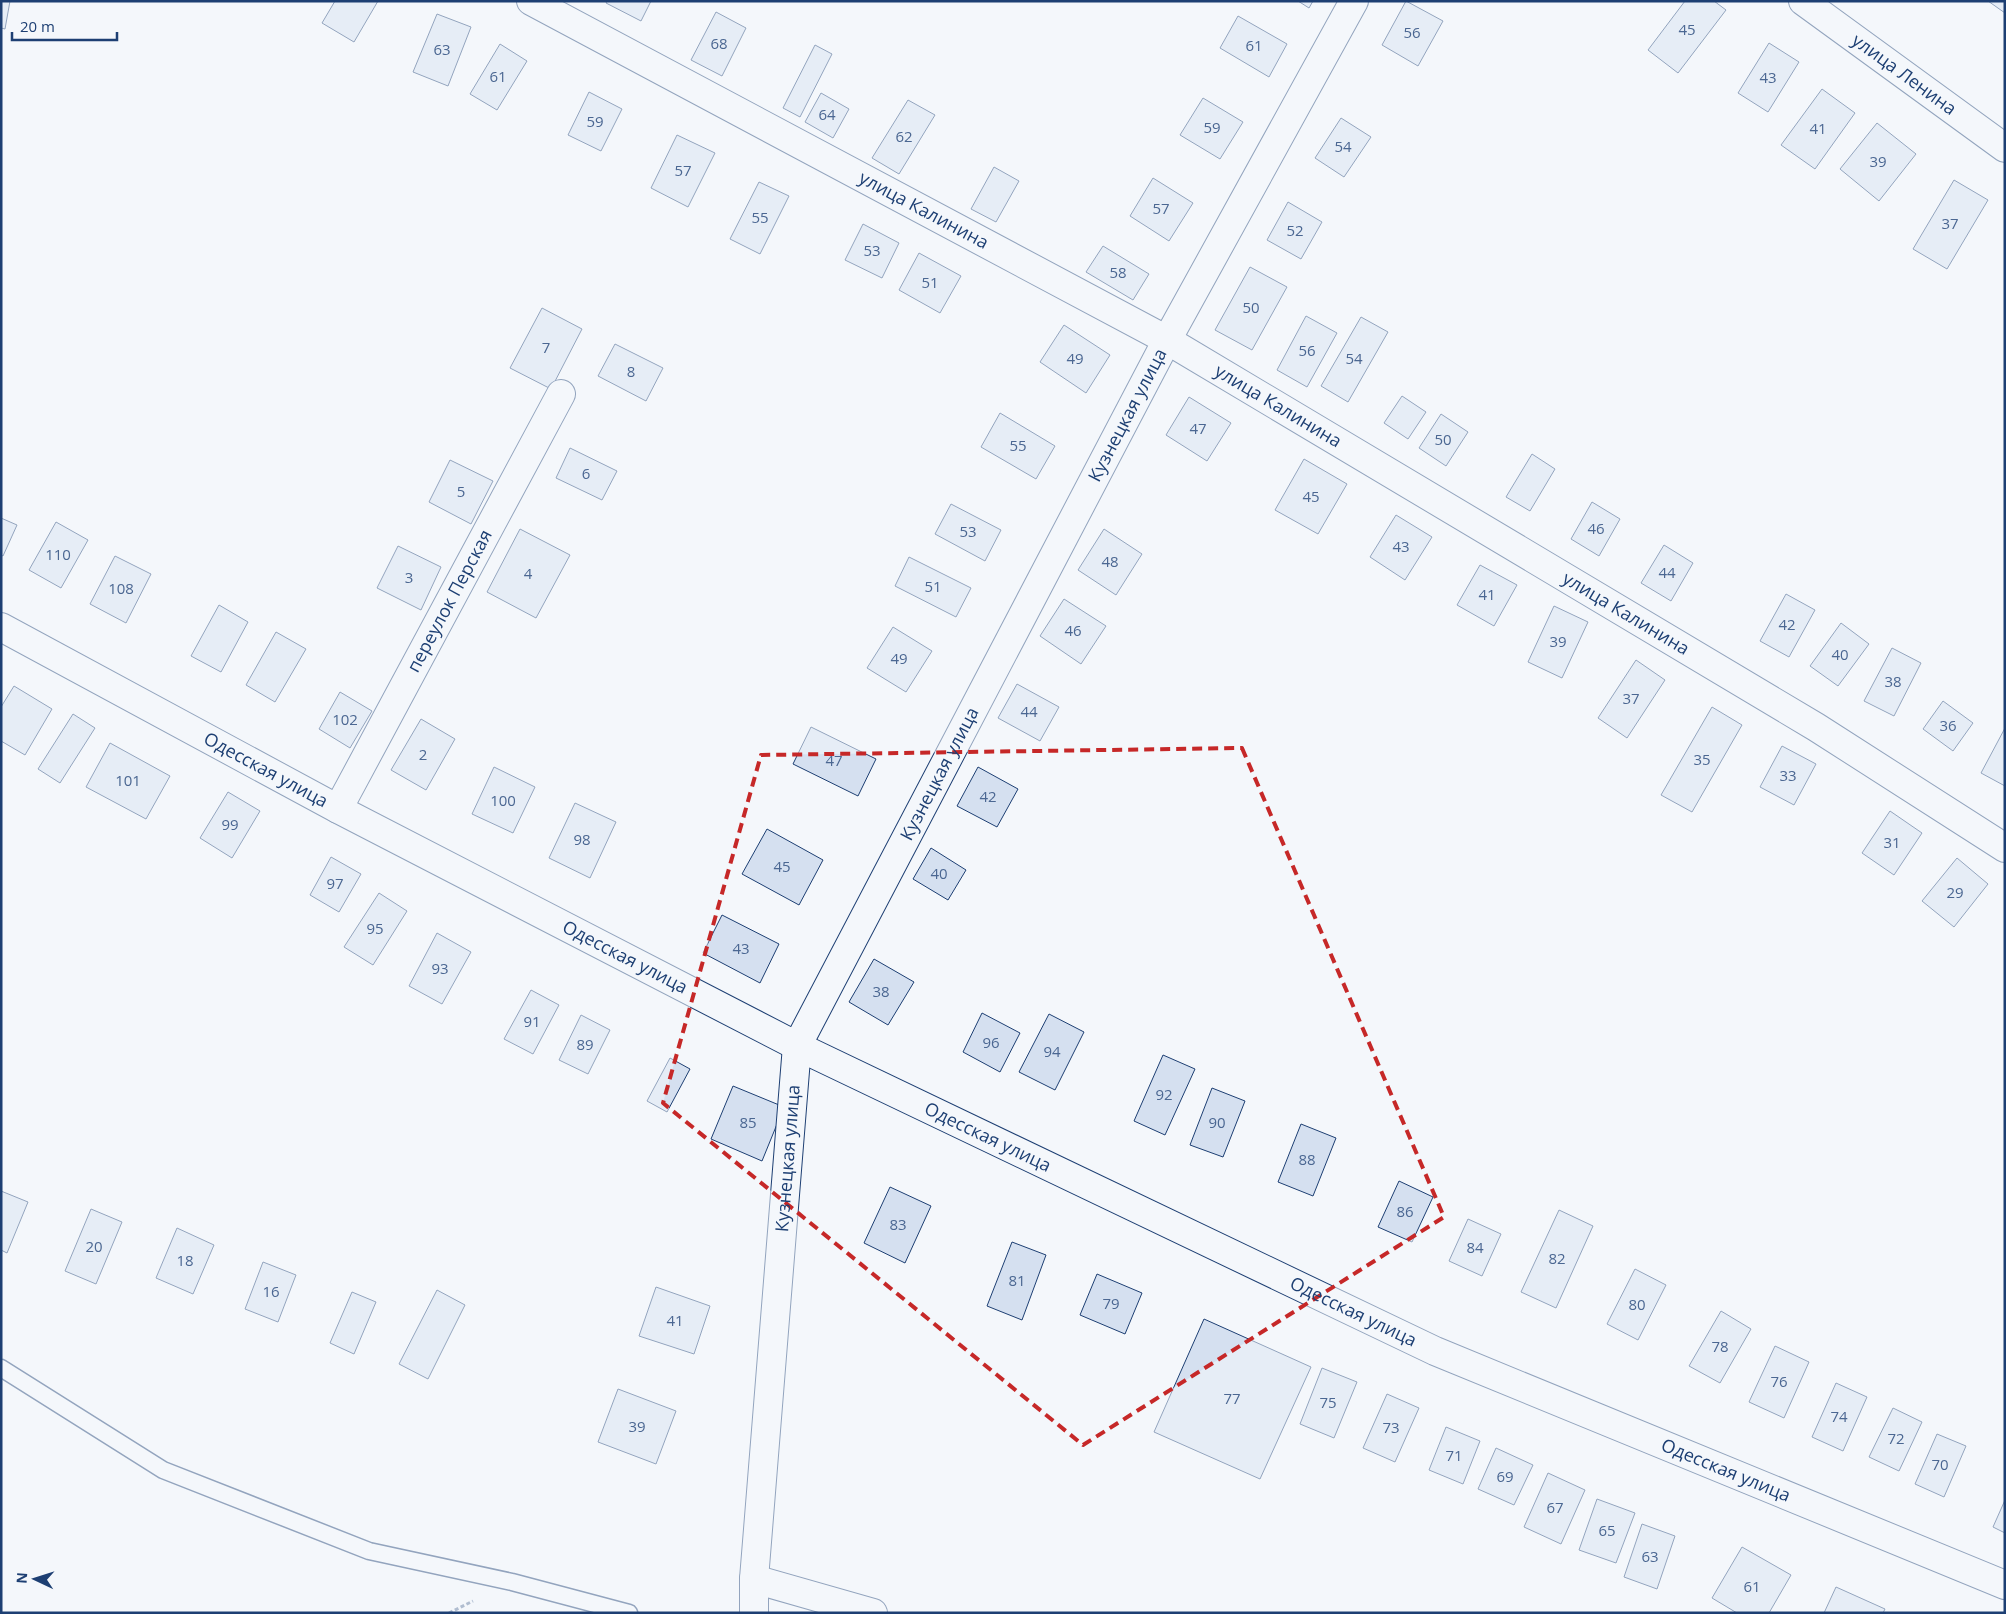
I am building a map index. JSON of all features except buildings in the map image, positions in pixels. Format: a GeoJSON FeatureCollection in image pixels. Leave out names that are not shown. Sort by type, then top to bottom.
{"type":"FeatureCollection","features":[{"type":"Feature","properties":{"kind":"street","name":"улица Калинина"},"geometry":{"type":"LineString","coordinates":[[531,1],[1167,340],[1816,726],[2005,848]]}},
{"type":"Feature","properties":{"kind":"street","name":"Кузнецкая улица"},"geometry":{"type":"LineString","coordinates":[[754,1613],[754,1579],[798,1046],[1167,340],[1354,1]]}},
{"type":"Feature","properties":{"kind":"street","name":"улица Ленина"},"geometry":{"type":"LineString","coordinates":[[1803,1],[2005,148]]}},
{"type":"Feature","properties":{"kind":"street","name":"переулок Перская"},"geometry":{"type":"LineString","coordinates":[[338,809],[561,394]]}},
{"type":"Feature","properties":{"kind":"street","name":"Одесская улица"},"geometry":{"type":"LineString","coordinates":[[1,627],[338,809],[798,1046],[1435,1350],[2005,1585]]}},
{"type":"Feature","properties":{"kind":"street"},"geometry":{"type":"LineString","coordinates":[[754,1579],[873,1613]]}},
{"type":"Feature","properties":{"kind":"lane"},"geometry":{"type":"LineString","coordinates":[[1,1368],[163,1470],[369,1551],[512,1582],[629,1613]]}},
{"type":"Feature","properties":{"kind":"highlighted area"},"geometry":{"type":"Polygon","coordinates":[[[1242,748],[1444,1217],[1083,1445],[663,1103],[761,755],[1242,748]]]}}]}
